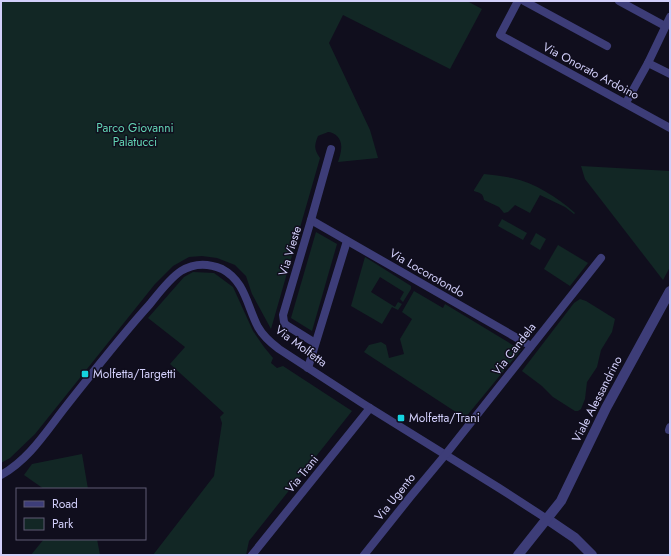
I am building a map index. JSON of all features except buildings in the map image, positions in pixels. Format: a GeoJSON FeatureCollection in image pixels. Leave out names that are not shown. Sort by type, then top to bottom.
{"type":"FeatureCollection","features":[{"type":"Feature","properties":{"kind":"street","name":"Via Onorato Ardoino"},"geometry":{"type":"LineString","coordinates":[[518,1],[500,35],[670,128]]}},
{"type":"Feature","properties":{"kind":"street"},"geometry":{"type":"LineString","coordinates":[[524,1],[606,46]]}},
{"type":"Feature","properties":{"kind":"street"},"geometry":{"type":"LineString","coordinates":[[618,1],[666,26]]}},
{"type":"Feature","properties":{"kind":"street"},"geometry":{"type":"LineString","coordinates":[[628,100],[670,17]]}},
{"type":"Feature","properties":{"kind":"street"},"geometry":{"type":"LineString","coordinates":[[648,63],[670,74]]}},
{"type":"Feature","properties":{"kind":"street","name":"Via Vieste"},"geometry":{"type":"LineString","coordinates":[[315,343],[286,325],[283,315],[331,149]]}},
{"type":"Feature","properties":{"kind":"street","name":"Via Locorotondo"},"geometry":{"type":"LineString","coordinates":[[311,220],[531,346]]}},
{"type":"Feature","properties":{"kind":"street"},"geometry":{"type":"LineString","coordinates":[[308,368],[347,241]]}},
{"type":"Feature","properties":{"kind":"street","name":"Via Candela"},"geometry":{"type":"LineString","coordinates":[[446,454],[601,258]]}},
{"type":"Feature","properties":{"kind":"street","name":"Via Molfetta"},"geometry":{"type":"LineString","coordinates":[[1,475],[20,462],[34,448],[155,297],[179,273],[202,264],[223,270],[238,282],[258,327],[268,340],[279,349],[547,519],[575,538],[592,555]]}},
{"type":"Feature","properties":{"kind":"street","name":"Viale Alessandrino"},"geometry":{"type":"LineString","coordinates":[[518,555],[558,507],[564,497],[606,408],[670,292]]}},
{"type":"Feature","properties":{"kind":"street","name":"Via Trani"},"geometry":{"type":"LineString","coordinates":[[252,555],[370,408]]}},
{"type":"Feature","properties":{"kind":"street","name":"Via Ugento"},"geometry":{"type":"LineString","coordinates":[[364,555],[446,454]]}},
{"type":"Feature","properties":{"kind":"green space","name":"Parco Giovanni Palatucci"},"geometry":{"type":"Polygon","coordinates":[[[1,1],[467,1],[482,9],[450,69],[343,15],[329,43],[370,130],[378,158],[338,162],[341,142],[337,136],[328,132],[318,136],[315,147],[320,158],[271,329],[252,294],[246,276],[235,265],[217,258],[202,256],[189,257],[173,266],[155,284],[35,434],[10,458],[1,463],[1,1]]]}},
{"type":"Feature","properties":{"kind":"green space"},"geometry":{"type":"Polygon","coordinates":[[[581,166],[670,171],[670,267],[663,280],[585,179],[581,166]]]}},
{"type":"Feature","properties":{"kind":"green space"},"geometry":{"type":"Polygon","coordinates":[[[484,174],[512,178],[529,183],[561,201],[575,213],[574,214],[565,207],[540,195],[530,213],[515,205],[508,212],[504,213],[499,207],[484,200],[481,194],[474,191],[484,174]]]}},
{"type":"Feature","properties":{"kind":"green space"},"geometry":{"type":"Polygon","coordinates":[[[502,219],[527,233],[523,240],[498,226],[502,219]]]}},
{"type":"Feature","properties":{"kind":"green space"},"geometry":{"type":"Polygon","coordinates":[[[316,232],[337,244],[312,331],[291,318],[316,232]]]}},
{"type":"Feature","properties":{"kind":"green space"},"geometry":{"type":"Polygon","coordinates":[[[536,233],[546,239],[540,250],[530,244],[536,233]]]}},
{"type":"Feature","properties":{"kind":"green space"},"geometry":{"type":"Polygon","coordinates":[[[558,245],[588,263],[570,286],[544,269],[558,245]]]}},
{"type":"Feature","properties":{"kind":"green space"},"geometry":{"type":"Polygon","coordinates":[[[365,257],[411,286],[411,289],[403,302],[400,299],[404,292],[380,277],[371,292],[395,307],[398,302],[402,304],[398,310],[392,307],[382,324],[351,306],[365,257]]]}},
{"type":"Feature","properties":{"kind":"green space"},"geometry":{"type":"Polygon","coordinates":[[[193,272],[214,273],[233,287],[253,331],[273,358],[271,363],[277,368],[283,366],[352,411],[249,541],[246,555],[153,555],[214,476],[222,423],[220,417],[224,413],[170,364],[185,347],[148,318],[184,277],[193,272]]]}},
{"type":"Feature","properties":{"kind":"green space"},"geometry":{"type":"Polygon","coordinates":[[[414,291],[443,308],[445,304],[521,350],[465,418],[364,352],[369,345],[381,342],[386,345],[389,358],[404,354],[400,339],[412,319],[402,312],[414,291]]]}},
{"type":"Feature","properties":{"kind":"green space"},"geometry":{"type":"Polygon","coordinates":[[[580,299],[586,301],[615,319],[612,332],[601,350],[597,367],[587,382],[585,399],[581,409],[575,411],[553,397],[542,386],[522,371],[574,303],[580,299]]]}},
{"type":"Feature","properties":{"kind":"green space"},"geometry":{"type":"Polygon","coordinates":[[[82,454],[88,488],[43,488],[24,475],[32,464],[82,454]]]}},
{"type":"Feature","properties":{"kind":"green space"},"geometry":{"type":"Polygon","coordinates":[[[43,540],[97,540],[100,555],[31,555],[43,540]]]}},
{"type":"Feature","properties":{"kind":"place","name":"Molfetta/Targetti"},"geometry":{"type":"Point","coordinates":[85,374]}},
{"type":"Feature","properties":{"kind":"place","name":"Molfetta/Trani"},"geometry":{"type":"Point","coordinates":[401,418]}}]}
